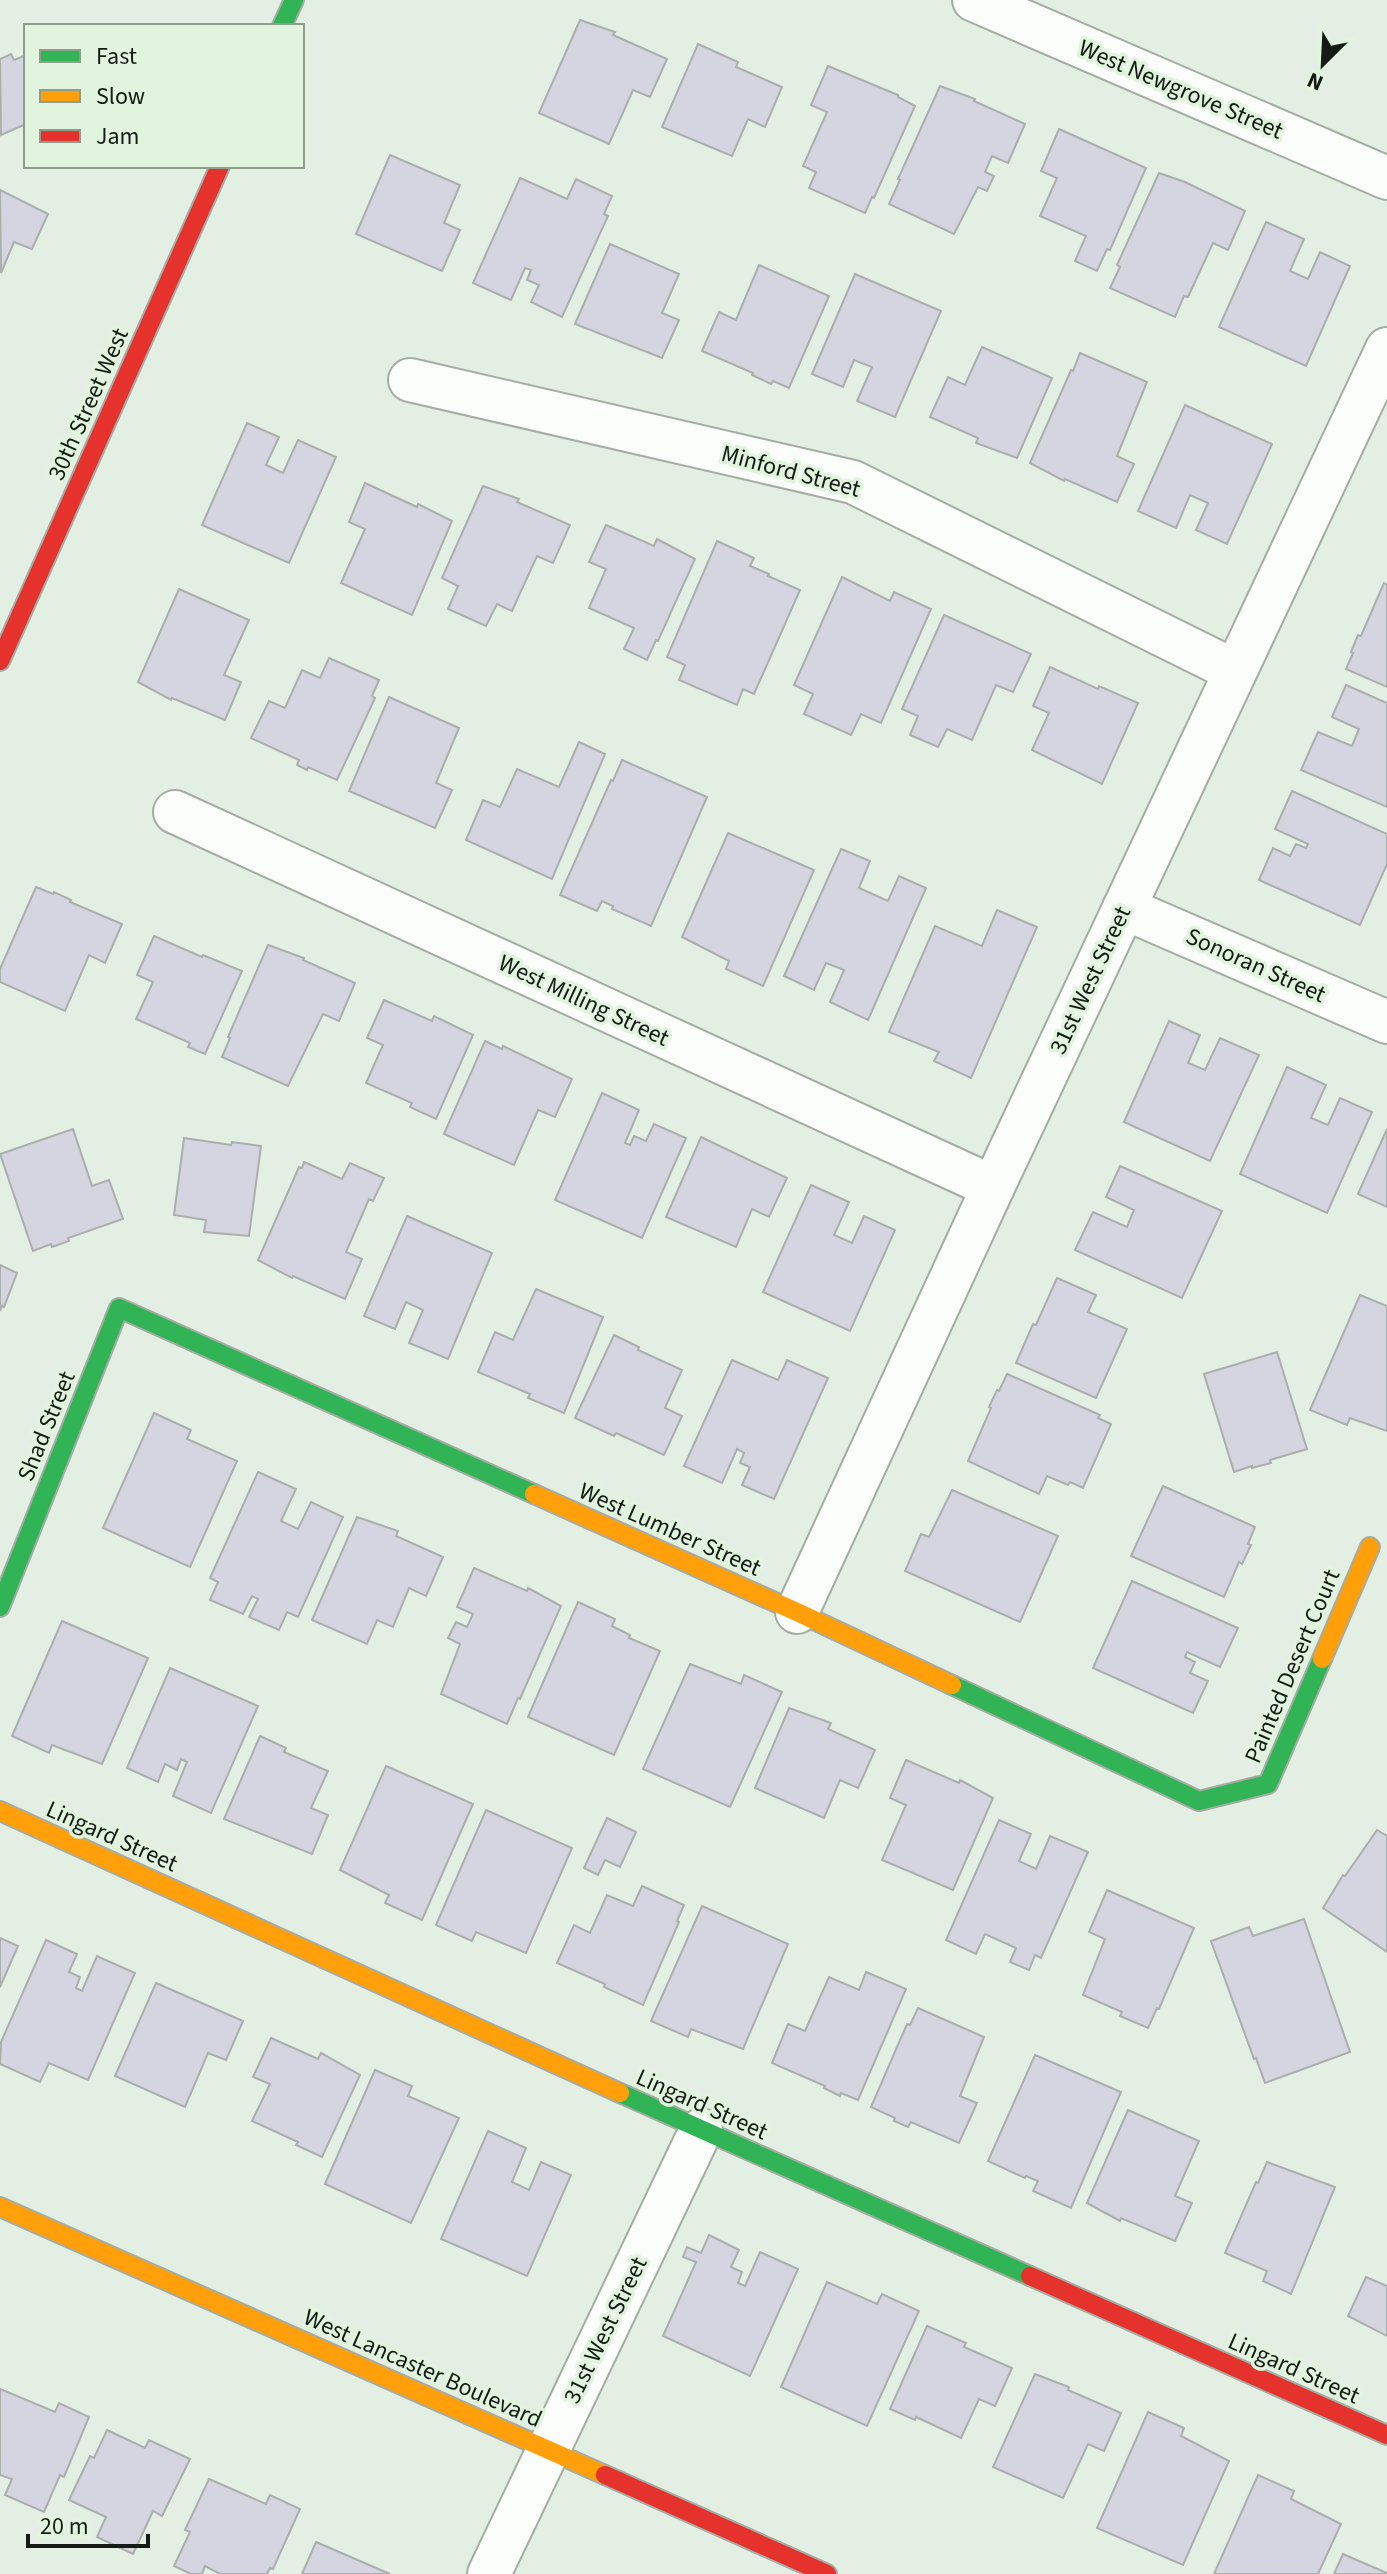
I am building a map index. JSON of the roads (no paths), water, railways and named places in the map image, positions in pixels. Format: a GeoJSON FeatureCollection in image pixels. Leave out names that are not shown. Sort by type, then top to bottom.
{"type":"FeatureCollection","features":[{"type":"Feature","properties":{"kind":"street"},"geometry":{"type":"LineString","coordinates":[[283,24],[294,0]]}},
{"type":"Feature","properties":{"kind":"street","name":"West Newgrove Street"},"geometry":{"type":"LineString","coordinates":[[974,0],[1387,178]]}},
{"type":"Feature","properties":{"kind":"street","name":"30th Street West"},"geometry":{"type":"LineString","coordinates":[[0,661],[219,168]]}},
{"type":"Feature","properties":{"kind":"street","name":"31st West Street"},"geometry":{"type":"LineString","coordinates":[[797,1612],[1387,349]]}},
{"type":"Feature","properties":{"kind":"street","name":"Minford Street"},"geometry":{"type":"LineString","coordinates":[[410,380],[853,482],[1235,671]]}},
{"type":"Feature","properties":{"kind":"street","name":"West Milling Street"},"geometry":{"type":"LineString","coordinates":[[175,812],[993,1187]]}},
{"type":"Feature","properties":{"kind":"street","name":"Sonoran Street"},"geometry":{"type":"LineString","coordinates":[[1124,908],[1387,1022]]}},
{"type":"Feature","properties":{"kind":"street","name":"West Lumber Street"},"geometry":{"type":"LineString","coordinates":[[119,1308],[797,1612],[1199,1801]]}},
{"type":"Feature","properties":{"kind":"street","name":"Shad Street"},"geometry":{"type":"LineString","coordinates":[[0,1607],[119,1308]]}},
{"type":"Feature","properties":{"kind":"street","name":"Painted Desert Court"},"geometry":{"type":"LineString","coordinates":[[1199,1801],[1268,1784],[1370,1547]]}},
{"type":"Feature","properties":{"kind":"street","name":"Lingard Street"},"geometry":{"type":"LineString","coordinates":[[0,1811],[701,2130],[1387,2435]]}},
{"type":"Feature","properties":{"kind":"street","name":"31st West Street"},"geometry":{"type":"LineString","coordinates":[[489,2574],[701,2130]]}},
{"type":"Feature","properties":{"kind":"street","name":"West Lancaster Boulevard"},"geometry":{"type":"LineString","coordinates":[[0,2207],[827,2574]]}}]}
